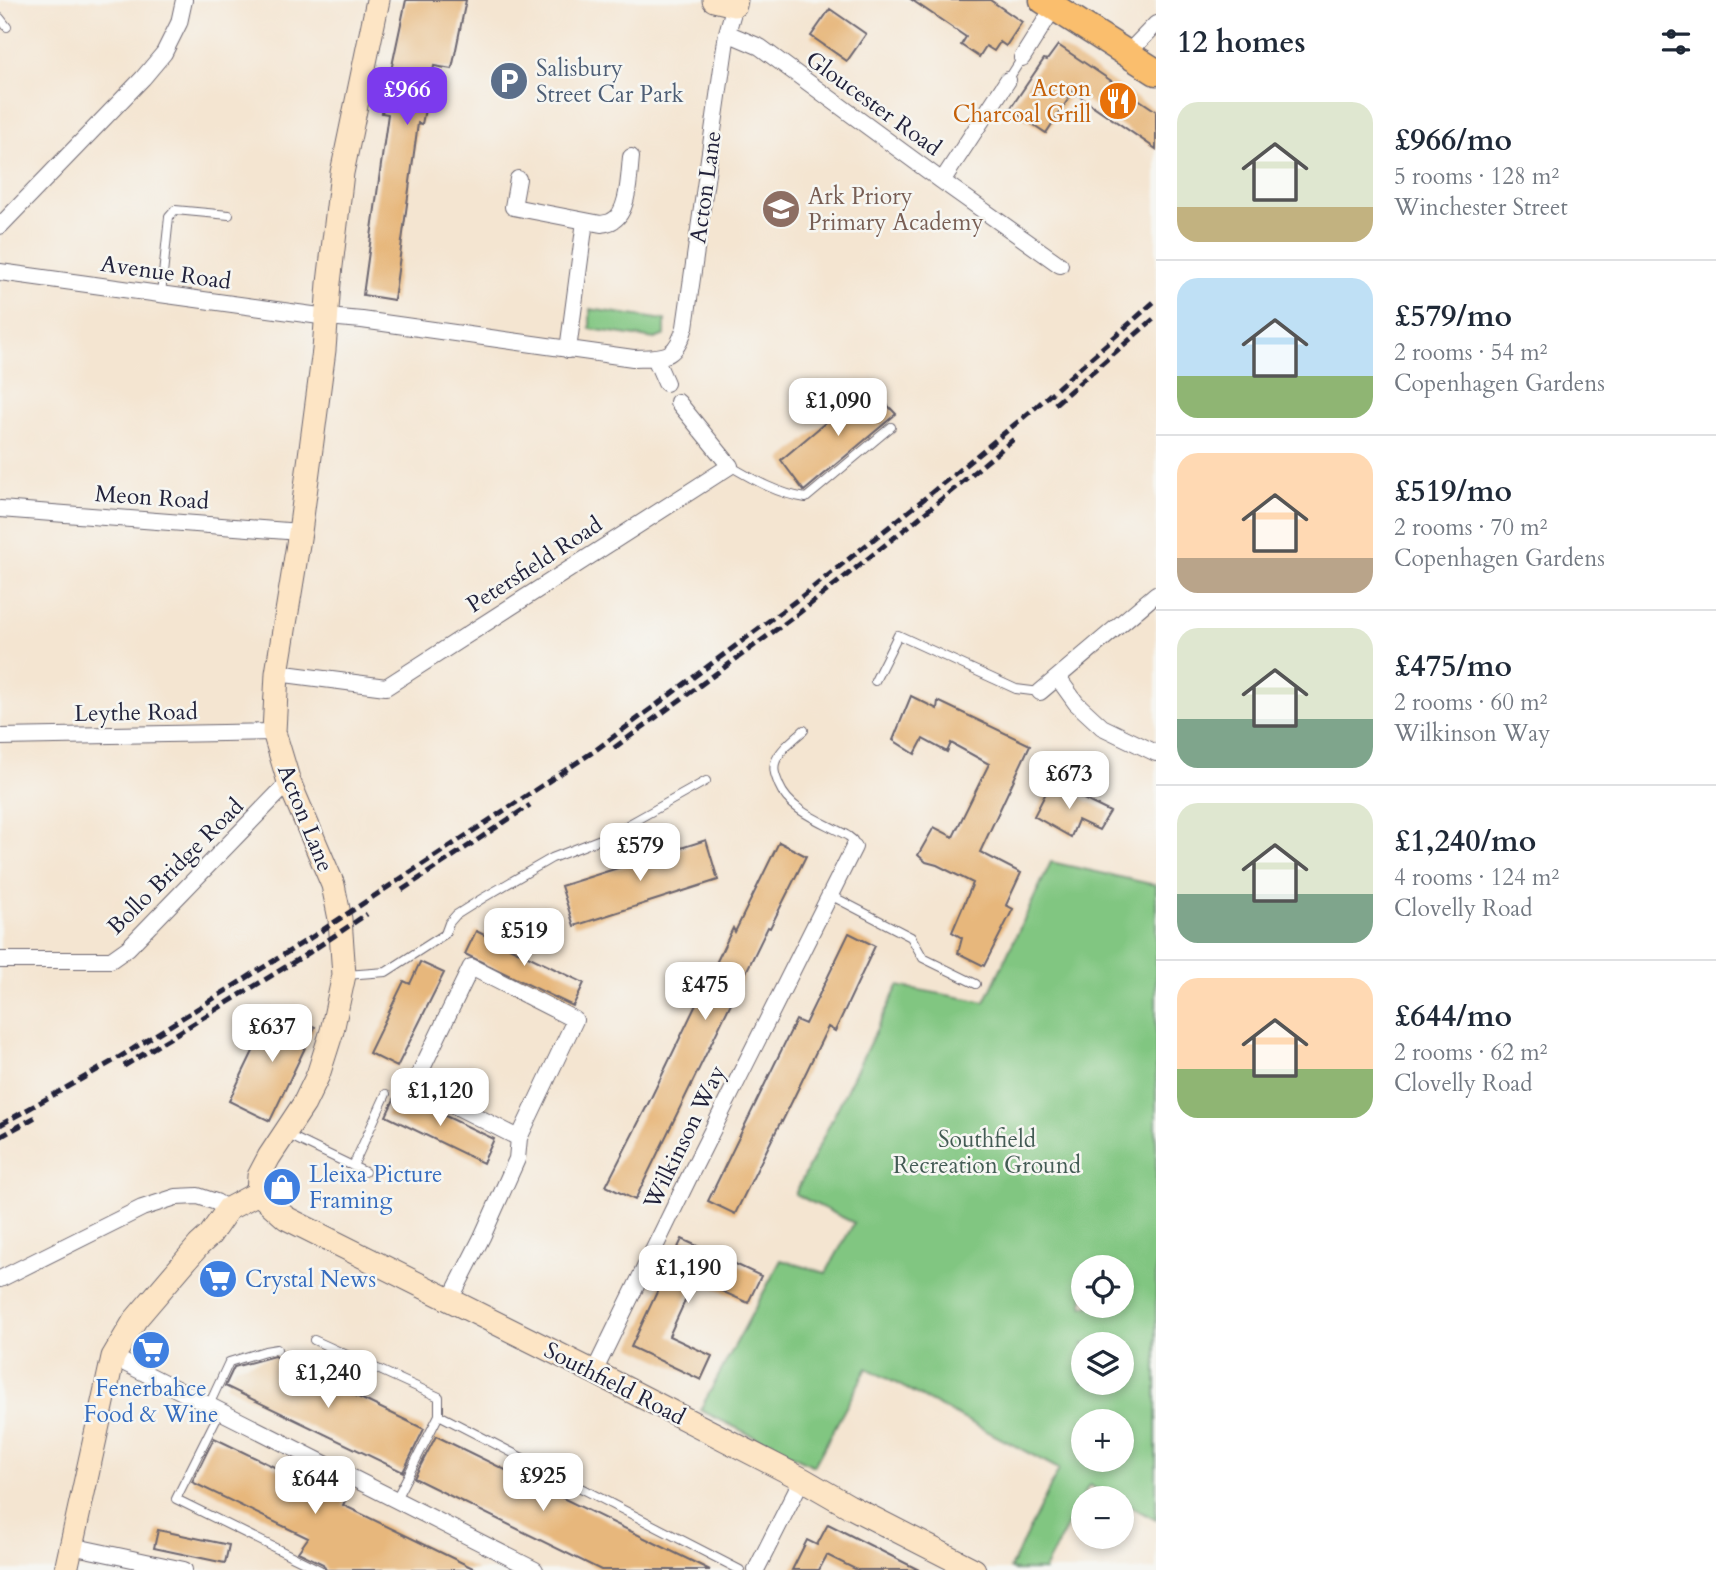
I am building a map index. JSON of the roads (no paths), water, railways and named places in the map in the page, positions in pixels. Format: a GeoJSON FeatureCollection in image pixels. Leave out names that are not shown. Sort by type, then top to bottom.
{"type":"FeatureCollection","features":[{"type":"Feature","properties":{"kind":"main road","name":"Acton Lane"},"geometry":{"type":"LineString","coordinates":[[258,1193],[259,1176],[304,1104],[318,1074],[332,1031],[344,975],[340,919],[333,885],[289,782],[274,732],[277,673],[300,532],[324,350],[342,173],[378,0]]}},
{"type":"Feature","properties":{"kind":"main road"},"geometry":{"type":"LineString","coordinates":[[1049,4],[1156,72]]}},
{"type":"Feature","properties":{"kind":"main road"},"geometry":{"type":"LineString","coordinates":[[66,1570],[113,1357],[135,1320],[210,1234],[228,1209],[258,1193]]}},
{"type":"Feature","properties":{"kind":"main road","name":"Southfield Road"},"geometry":{"type":"LineString","coordinates":[[258,1193],[286,1218],[802,1479],[959,1567]]}},
{"type":"Feature","properties":{"kind":"street"},"geometry":{"type":"LineString","coordinates":[[0,226],[164,53],[179,23],[184,0]]}},
{"type":"Feature","properties":{"kind":"street","name":"Acton Lane"},"geometry":{"type":"LineString","coordinates":[[655,358],[672,354],[680,343],[685,327],[727,33],[728,2]]}},
{"type":"Feature","properties":{"kind":"street"},"geometry":{"type":"LineString","coordinates":[[1022,58],[1049,4]]}},
{"type":"Feature","properties":{"kind":"street"},"geometry":{"type":"LineString","coordinates":[[1127,54],[1156,24]]}},
{"type":"Feature","properties":{"kind":"street","name":"Gloucester Road"},"geometry":{"type":"LineString","coordinates":[[727,33],[760,47],[1060,265]]}},
{"type":"Feature","properties":{"kind":"street"},"geometry":{"type":"LineString","coordinates":[[942,181],[1008,80]]}},
{"type":"Feature","properties":{"kind":"street"},"geometry":{"type":"LineString","coordinates":[[518,179],[513,207],[585,221],[613,221],[622,211],[626,200],[631,157]]}},
{"type":"Feature","properties":{"kind":"street"},"geometry":{"type":"LineString","coordinates":[[568,350],[585,221]]}},
{"type":"Feature","properties":{"kind":"street","name":"Avenue Road"},"geometry":{"type":"LineString","coordinates":[[0,272],[327,317]]}},
{"type":"Feature","properties":{"kind":"street"},"geometry":{"type":"LineString","coordinates":[[327,317],[568,350],[655,358],[666,383]]}},
{"type":"Feature","properties":{"kind":"street"},"geometry":{"type":"LineString","coordinates":[[678,402],[730,466]]}},
{"type":"Feature","properties":{"kind":"street","name":"Petersfield Road"},"geometry":{"type":"LineString","coordinates":[[277,673],[386,687],[730,466]]}},
{"type":"Feature","properties":{"kind":"street","name":"Meon Road"},"geometry":{"type":"LineString","coordinates":[[0,509],[300,532]]}},
{"type":"Feature","properties":{"kind":"street"},"geometry":{"type":"LineString","coordinates":[[1040,692],[1156,594]]}},
{"type":"Feature","properties":{"kind":"street"},"geometry":{"type":"LineString","coordinates":[[1058,678],[1076,703],[1102,727],[1156,753]]}},
{"type":"Feature","properties":{"kind":"street","name":"Leythe Road"},"geometry":{"type":"LineString","coordinates":[[0,737],[274,732]]}},
{"type":"Feature","properties":{"kind":"street","name":"Bollo Bridge Road"},"geometry":{"type":"LineString","coordinates":[[0,960],[111,960],[128,948],[289,782]]}},
{"type":"Feature","properties":{"kind":"street","name":"Wilkinson Way"},"geometry":{"type":"LineString","coordinates":[[594,1372],[854,847]]}},
{"type":"Feature","properties":{"kind":"street"},"geometry":{"type":"LineString","coordinates":[[450,1300],[517,1159],[519,1138],[575,1020],[471,967],[414,1085],[519,1138]]}},
{"type":"Feature","properties":{"kind":"street"},"geometry":{"type":"LineString","coordinates":[[0,1279],[142,1208],[176,1197],[198,1196],[228,1209]]}},
{"type":"Feature","properties":{"kind":"street"},"geometry":{"type":"LineString","coordinates":[[113,1357],[535,1570]]}},
{"type":"Feature","properties":{"kind":"street"},"geometry":{"type":"LineString","coordinates":[[756,1570],[802,1479]]}},
{"type":"Feature","properties":{"kind":"street"},"geometry":{"type":"LineString","coordinates":[[71,1546],[179,1569]]}},
{"type":"Feature","properties":{"kind":"lane"},"geometry":{"type":"LineString","coordinates":[[0,18],[7,27]]}},
{"type":"Feature","properties":{"kind":"lane"},"geometry":{"type":"LineString","coordinates":[[1008,80],[1022,58]]}},
{"type":"Feature","properties":{"kind":"lane"},"geometry":{"type":"LineString","coordinates":[[161,295],[169,217],[176,210],[229,215]]}},
{"type":"Feature","properties":{"kind":"lane"},"geometry":{"type":"LineString","coordinates":[[666,383],[678,402]]}},
{"type":"Feature","properties":{"kind":"lane"},"geometry":{"type":"LineString","coordinates":[[730,466],[790,496],[806,498],[891,427]]}},
{"type":"Feature","properties":{"kind":"lane"},"geometry":{"type":"LineString","coordinates":[[875,681],[898,635],[1013,688],[1040,692]]}},
{"type":"Feature","properties":{"kind":"lane"},"geometry":{"type":"LineString","coordinates":[[804,730],[779,755],[774,774],[784,797],[794,806],[848,836],[853,840],[854,847]]}},
{"type":"Feature","properties":{"kind":"lane"},"geometry":{"type":"LineString","coordinates":[[344,975],[386,972],[445,934],[456,915],[483,898],[552,858],[606,837],[706,782]]}},
{"type":"Feature","properties":{"kind":"lane"},"geometry":{"type":"LineString","coordinates":[[830,895],[911,937],[923,958],[976,984]]}},
{"type":"Feature","properties":{"kind":"lane"},"geometry":{"type":"LineString","coordinates":[[353,1166],[386,1094]]}},
{"type":"Feature","properties":{"kind":"lane"},"geometry":{"type":"LineString","coordinates":[[285,1134],[365,1171]]}},
{"type":"Feature","properties":{"kind":"lane"},"geometry":{"type":"LineString","coordinates":[[314,1340],[439,1397],[439,1415],[396,1499]]}},
{"type":"Feature","properties":{"kind":"lane"},"geometry":{"type":"LineString","coordinates":[[277,1349],[229,1363],[214,1408],[176,1499],[320,1570]]}},
{"type":"Feature","properties":{"kind":"lane"},"geometry":{"type":"LineString","coordinates":[[439,1415],[740,1570]]}},
{"type":"Feature","properties":{"kind":"railway"},"geometry":{"type":"LineString","coordinates":[[0,1125],[115,1060],[312,937],[593,752],[801,597],[919,503],[1036,407],[1156,300]]}},
{"type":"Feature","properties":{"kind":"railway"},"geometry":{"type":"LineString","coordinates":[[1055,404],[1156,317]]}},
{"type":"Feature","properties":{"kind":"railway"},"geometry":{"type":"LineString","coordinates":[[614,748],[799,613],[1015,438]]}},
{"type":"Feature","properties":{"kind":"railway"},"geometry":{"type":"LineString","coordinates":[[402,890],[530,805]]}},
{"type":"Feature","properties":{"kind":"railway"},"geometry":{"type":"LineString","coordinates":[[124,1066],[367,914]]}},
{"type":"Feature","properties":{"kind":"railway"},"geometry":{"type":"LineString","coordinates":[[0,1137],[39,1115]]}},
{"type":"Feature","properties":{"kind":"place","name":"Salisbury Street Car Park"},"geometry":{"type":"Point","coordinates":[509,81]}},
{"type":"Feature","properties":{"kind":"place","name":"Acton Charcoal Grill"},"geometry":{"type":"Point","coordinates":[1118,101]}},
{"type":"Feature","properties":{"kind":"place","name":"Ark Priory Primary Academy"},"geometry":{"type":"Point","coordinates":[781,209]}},
{"type":"Feature","properties":{"kind":"place","name":"Lleixa Picture Framing"},"geometry":{"type":"Point","coordinates":[282,1187]}},
{"type":"Feature","properties":{"kind":"place","name":"Crystal News"},"geometry":{"type":"Point","coordinates":[218,1279]}},
{"type":"Feature","properties":{"kind":"place","name":"Fenerbahce Food & Wine"},"geometry":{"type":"Point","coordinates":[151,1350]}},
{"type":"Feature","properties":{"kind":"park label","name":"Southfield Recreation Ground"},"geometry":{"type":"Point","coordinates":[987,1152]}}]}
